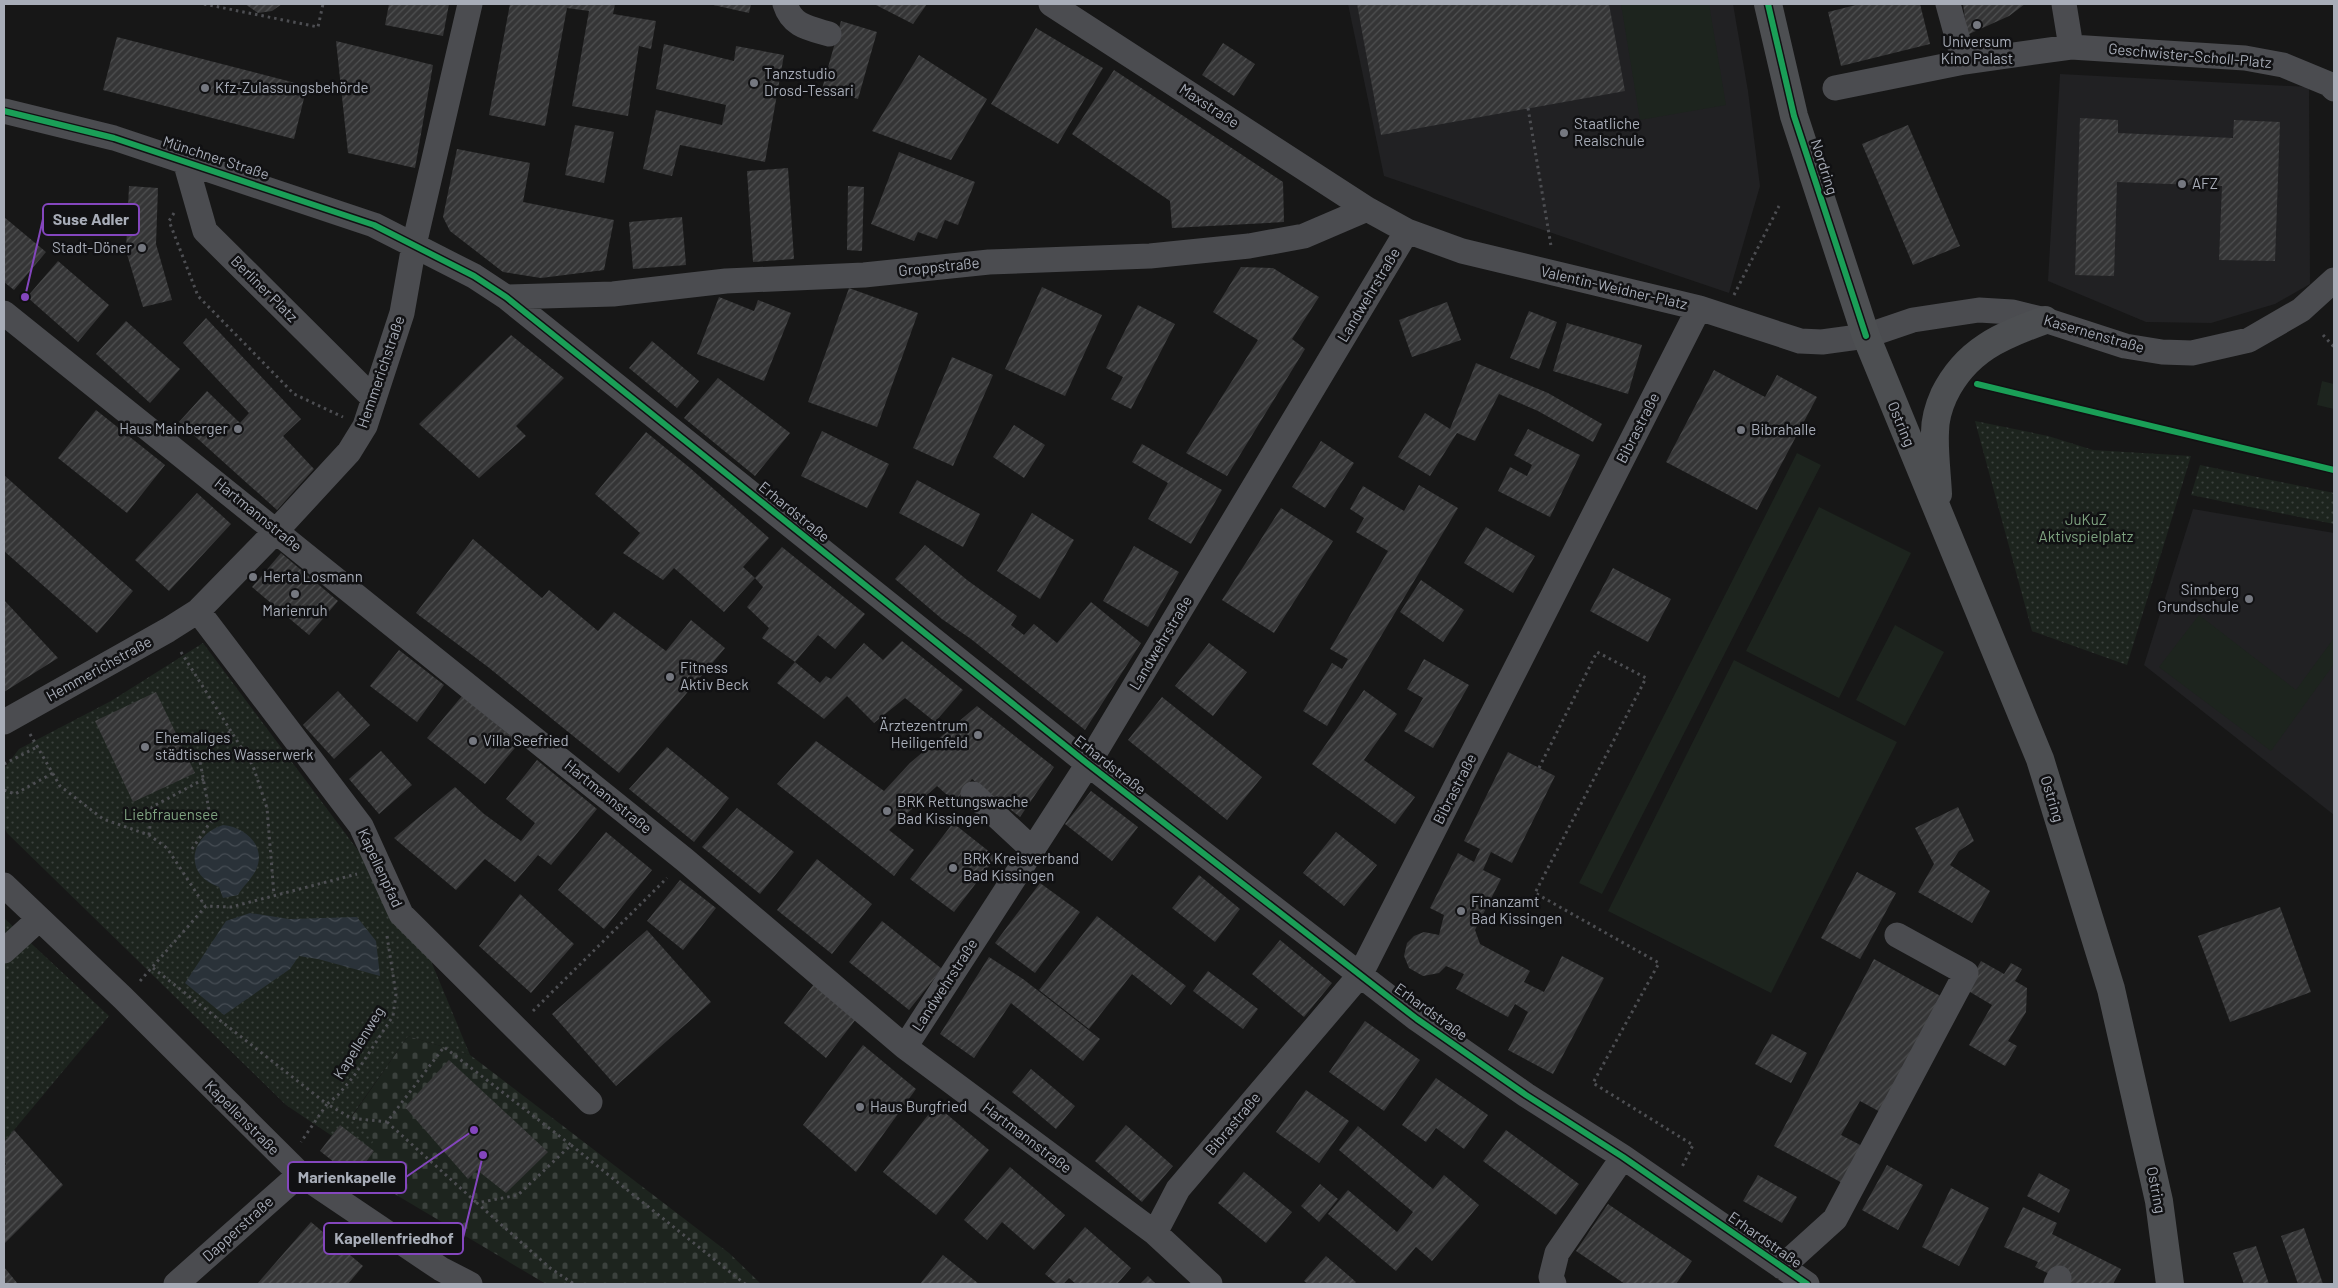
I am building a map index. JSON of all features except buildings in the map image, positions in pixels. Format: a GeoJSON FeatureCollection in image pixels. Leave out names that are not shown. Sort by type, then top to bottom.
{"type":"FeatureCollection","features":[{"type":"Feature","properties":{"kind":"main road","name":"Nordring"},"geometry":{"type":"LineString","coordinates":[[1768,4],[1794,116],[1866,336]]}},
{"type":"Feature","properties":{"kind":"main road"},"geometry":{"type":"LineString","coordinates":[[1939,515],[1934,430],[1941,403],[1953,376],[1972,356],[2005,335],[2045,320]]}},
{"type":"Feature","properties":{"kind":"main road","name":"Ostring"},"geometry":{"type":"LineString","coordinates":[[1866,336],[2040,759],[2111,989],[2159,1201],[2170,1284]]}},
{"type":"Feature","properties":{"kind":"street","name":"Hemmerichstraße"},"geometry":{"type":"LineString","coordinates":[[11,718],[168,630],[198,611],[277,530],[349,452],[364,426],[402,313],[414,245],[470,4]]}},
{"type":"Feature","properties":{"kind":"street"},"geometry":{"type":"LineString","coordinates":[[785,4],[788,14],[800,26],[829,34]]}},
{"type":"Feature","properties":{"kind":"street","name":"Maxstraße"},"geometry":{"type":"LineString","coordinates":[[1051,4],[1367,209]]}},
{"type":"Feature","properties":{"kind":"street"},"geometry":{"type":"LineString","coordinates":[[1948,4],[1964,62]]}},
{"type":"Feature","properties":{"kind":"street"},"geometry":{"type":"LineString","coordinates":[[2064,4],[2071,47]]}},
{"type":"Feature","properties":{"kind":"street","name":"Geschwister-Scholl-Platz"},"geometry":{"type":"LineString","coordinates":[[1835,88],[1964,62],[2071,47],[2245,58],[2282,65],[2329,84],[2334,89]]}},
{"type":"Feature","properties":{"kind":"street","name":"Münchner Straße"},"geometry":{"type":"LineString","coordinates":[[4,111],[114,138],[185,160],[374,225],[414,245]]}},
{"type":"Feature","properties":{"kind":"street","name":"Berliner Platz"},"geometry":{"type":"LineString","coordinates":[[185,160],[205,231],[374,399]]}},
{"type":"Feature","properties":{"kind":"street","name":"Valentin-Weidner-Platz"},"geometry":{"type":"LineString","coordinates":[[1367,209],[1407,231],[1462,251],[1699,308],[1800,341],[1822,342],[1866,336]]}},
{"type":"Feature","properties":{"kind":"street","name":"Groppstraße"},"geometry":{"type":"LineString","coordinates":[[506,297],[613,294],[726,281],[864,274],[988,262],[1150,256],[1231,248],[1304,236],[1367,209]]}},
{"type":"Feature","properties":{"kind":"street","name":"Landwehrstraße"},"geometry":{"type":"LineString","coordinates":[[905,1047],[1088,764],[1407,231]]}},
{"type":"Feature","properties":{"kind":"street","name":"Erhardstraße"},"geometry":{"type":"LineString","coordinates":[[414,245],[474,276],[506,297],[1088,764],[1417,1019],[1526,1095],[1623,1157],[1806,1284]]}},
{"type":"Feature","properties":{"kind":"street","name":"Kasernenstraße"},"geometry":{"type":"LineString","coordinates":[[1866,336],[1913,320],[1979,310],[2012,312],[2045,320],[2125,346],[2162,352],[2192,353],[2248,340],[2301,310],[2334,280]]}},
{"type":"Feature","properties":{"kind":"street","name":"Bibrastraße"},"geometry":{"type":"LineString","coordinates":[[1155,1233],[1178,1189],[1360,975],[1699,308]]}},
{"type":"Feature","properties":{"kind":"street","name":"Hartmannstraße"},"geometry":{"type":"LineString","coordinates":[[4,313],[277,530],[686,860],[905,1047],[1155,1233],[1210,1284]]}},
{"type":"Feature","properties":{"kind":"street","name":"Kapellenpfad"},"geometry":{"type":"LineString","coordinates":[[198,611],[361,826],[401,914],[590,1102]]}},
{"type":"Feature","properties":{"kind":"street"},"geometry":{"type":"LineString","coordinates":[[973,794],[1033,850]]}},
{"type":"Feature","properties":{"kind":"street","name":"Kapellenstraße"},"geometry":{"type":"LineString","coordinates":[[4,885],[123,998],[294,1168],[441,1269],[470,1284]]}},
{"type":"Feature","properties":{"kind":"street"},"geometry":{"type":"LineString","coordinates":[[4,951],[40,919]]}},
{"type":"Feature","properties":{"kind":"street"},"geometry":{"type":"LineString","coordinates":[[1782,1267],[1834,1219],[1966,973],[1897,935]]}},
{"type":"Feature","properties":{"kind":"street"},"geometry":{"type":"LineString","coordinates":[[1554,1284],[1551,1277],[1557,1253],[1623,1157]]}},
{"type":"Feature","properties":{"kind":"street","name":"Dapperstraße"},"geometry":{"type":"LineString","coordinates":[[176,1284],[294,1168]]}},
{"type":"Feature","properties":{"kind":"path"},"geometry":{"type":"LineString","coordinates":[[204,4],[318,27],[323,4]]}},
{"type":"Feature","properties":{"kind":"path"},"geometry":{"type":"LineString","coordinates":[[1528,108],[1555,274]]}},
{"type":"Feature","properties":{"kind":"path"},"geometry":{"type":"LineString","coordinates":[[192,185],[169,221],[198,296],[294,394],[364,426]]}},
{"type":"Feature","properties":{"kind":"path"},"geometry":{"type":"LineString","coordinates":[[1733,296],[1779,206]]}},
{"type":"Feature","properties":{"kind":"path"},"geometry":{"type":"LineString","coordinates":[[2323,335],[2334,347]]}},
{"type":"Feature","properties":{"kind":"path"},"geometry":{"type":"LineString","coordinates":[[168,630],[253,766],[268,808],[274,895]]}},
{"type":"Feature","properties":{"kind":"path"},"geometry":{"type":"LineString","coordinates":[[1539,768],[1597,652],[1646,678],[1535,893],[1659,963],[1593,1083],[1693,1145],[1670,1190]]}},
{"type":"Feature","properties":{"kind":"path"},"geometry":{"type":"LineString","coordinates":[[11,718],[37,747],[60,786],[103,819],[148,836],[167,848],[206,906]]}},
{"type":"Feature","properties":{"kind":"path"},"geometry":{"type":"LineString","coordinates":[[192,849],[211,821],[199,756],[231,731]]}},
{"type":"Feature","properties":{"kind":"path"},"geometry":{"type":"LineString","coordinates":[[4,764],[37,747]]}},
{"type":"Feature","properties":{"kind":"path"},"geometry":{"type":"LineString","coordinates":[[4,790],[15,794],[53,773]]}},
{"type":"Feature","properties":{"kind":"path"},"geometry":{"type":"LineString","coordinates":[[148,836],[152,807],[204,779]]}},
{"type":"Feature","properties":{"kind":"path"},"geometry":{"type":"LineString","coordinates":[[516,1028],[686,860]]}},
{"type":"Feature","properties":{"kind":"path"},"geometry":{"type":"LineString","coordinates":[[206,906],[231,907],[380,868]]}},
{"type":"Feature","properties":{"kind":"path"},"geometry":{"type":"LineString","coordinates":[[123,998],[153,968],[206,906]]}},
{"type":"Feature","properties":{"kind":"path"},"geometry":{"type":"LineString","coordinates":[[153,968],[327,1104],[351,1118],[387,1122],[550,1268],[574,1284]]}},
{"type":"Feature","properties":{"kind":"path"},"geometry":{"type":"LineString","coordinates":[[387,1122],[444,1047],[571,1145],[745,1284]]}},
{"type":"Feature","properties":{"kind":"path"},"geometry":{"type":"LineString","coordinates":[[477,1203],[518,1195],[571,1145]]}},
{"type":"Feature","properties":{"kind":"shaded area","name":"Staatliche Realschule"},"geometry":{"type":"Polygon","coordinates":[[[1348,4],[1733,4],[1748,91],[1760,186],[1729,293],[1384,176],[1348,4]]]}},
{"type":"Feature","properties":{"kind":"shaded area","name":"AFZ"},"geometry":{"type":"Polygon","coordinates":[[[2060,74],[2309,87],[2310,284],[2275,304],[2211,323],[2146,322],[2048,281],[2060,74]]]}},
{"type":"Feature","properties":{"kind":"shaded area","name":"Sinnberg Grundschule"},"geometry":{"type":"Polygon","coordinates":[[[2193,509],[2334,533],[2334,815],[2144,665],[2193,509]]]}},
{"type":"Feature","properties":{"kind":"green space"},"geometry":{"type":"Polygon","coordinates":[[[1621,4],[1709,4],[1726,105],[1640,120],[1621,4]]]}},
{"type":"Feature","properties":{"kind":"green space"},"geometry":{"type":"Polygon","coordinates":[[[2322,381],[2334,384],[2334,409],[2317,405],[2322,381]]]}},
{"type":"Feature","properties":{"kind":"green space","name":"JuKuZ Aktivspielplatz"},"geometry":{"type":"Polygon","coordinates":[[[1975,421],[2048,436],[2093,450],[2191,456],[2127,665],[2032,631],[1975,421]]]}},
{"type":"Feature","properties":{"kind":"green space"},"geometry":{"type":"Polygon","coordinates":[[[1797,453],[1821,465],[1602,894],[1579,883],[1797,453]]]}},
{"type":"Feature","properties":{"kind":"green space"},"geometry":{"type":"Polygon","coordinates":[[[2200,465],[2334,493],[2334,524],[2191,495],[2200,465]]]}},
{"type":"Feature","properties":{"kind":"green space"},"geometry":{"type":"Polygon","coordinates":[[[1819,507],[1911,553],[1839,698],[1746,651],[1819,507]]]}},
{"type":"Feature","properties":{"kind":"green space"},"geometry":{"type":"Polygon","coordinates":[[[2199,615],[2296,690],[2334,638],[2334,664],[2271,751],[2159,667],[2199,615]]]}},
{"type":"Feature","properties":{"kind":"green space"},"geometry":{"type":"Polygon","coordinates":[[[1895,625],[1944,652],[1905,726],[1856,700],[1895,625]]]}},
{"type":"Feature","properties":{"kind":"green space","name":"Liebfrauensee"},"geometry":{"type":"Polygon","coordinates":[[[203,643],[419,932],[470,1055],[408,1036],[351,1117],[374,1140],[356,1171],[353,1150],[286,1105],[7,833],[4,827],[4,769],[19,749],[111,701],[203,643]]]}},
{"type":"Feature","properties":{"kind":"green space"},"geometry":{"type":"Polygon","coordinates":[[[1734,660],[1897,742],[1771,993],[1608,911],[1734,660]]]}},
{"type":"Feature","properties":{"kind":"green space"},"geometry":{"type":"Polygon","coordinates":[[[4,918],[109,1016],[4,1142],[4,918]]]}},
{"type":"Feature","properties":{"kind":"green space"},"geometry":{"type":"Polygon","coordinates":[[[408,1036],[470,1055],[729,1253],[761,1284],[546,1284],[356,1171],[351,1118],[408,1036]]]}},
{"type":"Feature","properties":{"kind":"water"},"geometry":{"type":"Polygon","coordinates":[[[223,825],[239,829],[252,839],[259,853],[259,861],[254,874],[238,895],[223,898],[219,887],[207,881],[200,874],[195,865],[195,856],[197,846],[203,838],[212,830],[223,825]]]}},
{"type":"Feature","properties":{"kind":"water"},"geometry":{"type":"Polygon","coordinates":[[[250,913],[289,919],[357,917],[376,941],[380,976],[318,959],[299,956],[290,969],[224,1015],[185,983],[226,921],[250,913]]]}},
{"type":"Feature","properties":{"kind":"cycle path"},"geometry":{"type":"LineString","coordinates":[[1768,4],[1794,116],[1866,336]]}},
{"type":"Feature","properties":{"kind":"cycle path"},"geometry":{"type":"LineString","coordinates":[[4,111],[114,138],[374,225],[474,276],[506,297],[1088,764],[1417,1019],[1526,1095],[1623,1157],[1807,1284]]}},
{"type":"Feature","properties":{"kind":"cycle path"},"geometry":{"type":"LineString","coordinates":[[1977,384],[2334,470]]}},
{"type":"Feature","properties":{"kind":"place","name":"Universum Kino Palast"},"geometry":{"type":"Point","coordinates":[1977,25]}},
{"type":"Feature","properties":{"kind":"place","name":"Tanzstudio Drosd-Tessari"},"geometry":{"type":"Point","coordinates":[754,83]}},
{"type":"Feature","properties":{"kind":"place","name":"Kfz-Zulassungsbehörde"},"geometry":{"type":"Point","coordinates":[205,88]}},
{"type":"Feature","properties":{"kind":"place","name":"Staatliche Realschule"},"geometry":{"type":"Point","coordinates":[1564,133]}},
{"type":"Feature","properties":{"kind":"place","name":"AFZ"},"geometry":{"type":"Point","coordinates":[2182,184]}},
{"type":"Feature","properties":{"kind":"place","name":"Stadt-Döner"},"geometry":{"type":"Point","coordinates":[142,248]}},
{"type":"Feature","properties":{"kind":"place","name":"Suse Adler"},"geometry":{"type":"Point","coordinates":[25,297]}},
{"type":"Feature","properties":{"kind":"place","name":"Haus Mainberger"},"geometry":{"type":"Point","coordinates":[238,429]}},
{"type":"Feature","properties":{"kind":"place","name":"Bibrahalle"},"geometry":{"type":"Point","coordinates":[1741,430]}},
{"type":"Feature","properties":{"kind":"place","name":"Herta Losmann"},"geometry":{"type":"Point","coordinates":[253,577]}},
{"type":"Feature","properties":{"kind":"place","name":"Marienruh"},"geometry":{"type":"Point","coordinates":[295,594]}},
{"type":"Feature","properties":{"kind":"place","name":"Sinnberg Grundschule"},"geometry":{"type":"Point","coordinates":[2249,599]}},
{"type":"Feature","properties":{"kind":"place","name":"Fitness Aktiv Beck"},"geometry":{"type":"Point","coordinates":[670,677]}},
{"type":"Feature","properties":{"kind":"place","name":"Ärztezentrum Heiligenfeld"},"geometry":{"type":"Point","coordinates":[978,735]}},
{"type":"Feature","properties":{"kind":"place","name":"Villa Seefried"},"geometry":{"type":"Point","coordinates":[473,741]}},
{"type":"Feature","properties":{"kind":"place","name":"Ehemaliges städtisches Wasserwerk"},"geometry":{"type":"Point","coordinates":[145,747]}},
{"type":"Feature","properties":{"kind":"place","name":"BRK Rettungswache Bad Kissingen"},"geometry":{"type":"Point","coordinates":[887,811]}},
{"type":"Feature","properties":{"kind":"place","name":"BRK Kreisverband Bad Kissingen"},"geometry":{"type":"Point","coordinates":[953,868]}},
{"type":"Feature","properties":{"kind":"place","name":"Finanzamt Bad Kissingen"},"geometry":{"type":"Point","coordinates":[1461,911]}},
{"type":"Feature","properties":{"kind":"place","name":"Haus Burgfried"},"geometry":{"type":"Point","coordinates":[860,1107]}},
{"type":"Feature","properties":{"kind":"place","name":"Marienkapelle"},"geometry":{"type":"Point","coordinates":[474,1130]}},
{"type":"Feature","properties":{"kind":"place","name":"Kapellenfriedhof"},"geometry":{"type":"Point","coordinates":[483,1155]}}]}
